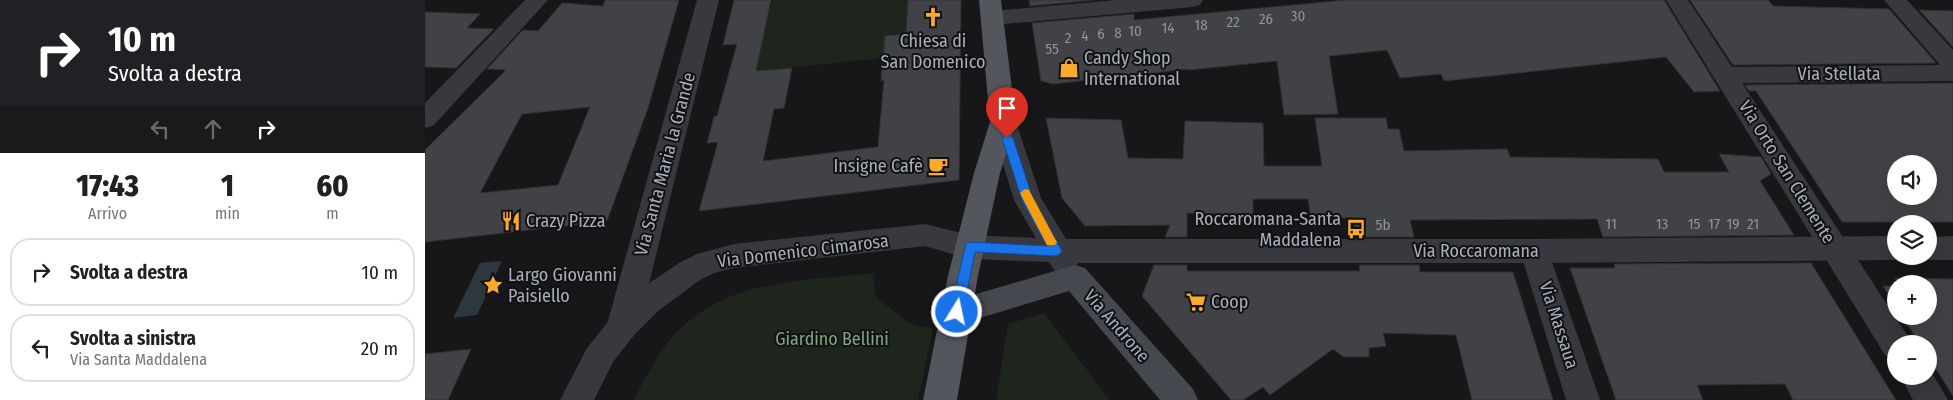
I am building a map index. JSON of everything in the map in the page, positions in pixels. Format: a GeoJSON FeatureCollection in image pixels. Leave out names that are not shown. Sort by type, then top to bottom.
{"type":"FeatureCollection","features":[{"type":"Feature","properties":{"kind":"main road"},"geometry":{"type":"LineString","coordinates":[[940,400],[973,233],[1003,122],[991,9]]}},
{"type":"Feature","properties":{"kind":"main road"},"geometry":{"type":"LineString","coordinates":[[957,312],[1075,277]]}},
{"type":"Feature","properties":{"kind":"main road","name":"Via Androne"},"geometry":{"type":"LineString","coordinates":[[1075,277],[1181,400]]}},
{"type":"Feature","properties":{"kind":"street"},"geometry":{"type":"LineString","coordinates":[[425,119],[537,0]]}},
{"type":"Feature","properties":{"kind":"street","name":"Via Santa Maria la Grande"},"geometry":{"type":"LineString","coordinates":[[622,328],[708,0]]}},
{"type":"Feature","properties":{"kind":"street"},"geometry":{"type":"LineString","coordinates":[[991,9],[1192,0]]}},
{"type":"Feature","properties":{"kind":"street","name":"Via Orto San Clemente"},"geometry":{"type":"LineString","coordinates":[[1677,0],[1890,335]]}},
{"type":"Feature","properties":{"kind":"street"},"geometry":{"type":"LineString","coordinates":[[1895,0],[1953,65]]}},
{"type":"Feature","properties":{"kind":"street","name":"Via Stellata"},"geometry":{"type":"LineString","coordinates":[[1725,75],[1953,73]]}},
{"type":"Feature","properties":{"kind":"street","name":"Via Androne"},"geometry":{"type":"LineString","coordinates":[[1003,122],[1028,200],[1056,251],[1075,277]]}},
{"type":"Feature","properties":{"kind":"street","name":"Via Domenico Cimarosa"},"geometry":{"type":"LineString","coordinates":[[577,400],[602,352],[622,328],[654,297],[681,277],[706,263],[734,256],[925,236],[973,233]]}},
{"type":"Feature","properties":{"kind":"street","name":"Via Roccaromana"},"geometry":{"type":"LineString","coordinates":[[973,233],[1056,251],[1534,251],[1887,248]]}},
{"type":"Feature","properties":{"kind":"street"},"geometry":{"type":"LineString","coordinates":[[1937,248],[1953,248]]}},
{"type":"Feature","properties":{"kind":"street","name":"Via Massaua"},"geometry":{"type":"LineString","coordinates":[[1534,251],[1583,400]]}},
{"type":"Feature","properties":{"kind":"street"},"geometry":{"type":"LineString","coordinates":[[1922,385],[1931,400]]}},
{"type":"Feature","properties":{"kind":"green space"},"geometry":{"type":"Polygon","coordinates":[[[772,0],[908,0],[906,34],[885,36],[883,58],[739,73],[762,41],[772,0]]]}},
{"type":"Feature","properties":{"kind":"green space","name":"Giardino Bellini"},"geometry":{"type":"Polygon","coordinates":[[[874,273],[877,298],[906,321],[917,326],[933,328],[918,400],[633,400],[657,358],[674,335],[695,316],[717,302],[742,292],[793,281],[874,273]]]}},
{"type":"Feature","properties":{"kind":"green space"},"geometry":{"type":"Polygon","coordinates":[[[1044,313],[1110,400],[996,400],[1008,324],[1044,313]]]}},
{"type":"Feature","properties":{"kind":"shaded area"},"geometry":{"type":"Polygon","coordinates":[[[502,261],[477,315],[453,318],[480,263],[502,261]]]}},
{"type":"Feature","properties":{"kind":"building"},"geometry":{"type":"Polygon","coordinates":[[[605,0],[679,0],[648,108],[607,221],[425,242],[425,150],[506,70],[487,69],[523,30],[538,31],[562,3],[603,6],[605,0]],[[590,107],[522,114],[480,193],[558,185],[590,107]]]}},
{"type":"Feature","properties":{"kind":"building"},"geometry":{"type":"Polygon","coordinates":[[[734,0],[771,0],[756,71],[792,68],[784,108],[774,109],[763,161],[878,147],[884,80],[881,81],[885,36],[906,34],[908,0],[961,0],[959,180],[699,211],[718,142],[707,143],[714,117],[717,116],[737,44],[723,45],[734,0]]]}},
{"type":"Feature","properties":{"kind":"building"},"geometry":{"type":"Polygon","coordinates":[[[1029,0],[1095,0],[1030,6],[1029,0]]]}},
{"type":"Feature","properties":{"kind":"building"},"geometry":{"type":"Polygon","coordinates":[[[1346,0],[1664,0],[1720,91],[1694,92],[1666,57],[1444,81],[1441,74],[1400,78],[1387,50],[1329,56],[1338,114],[1284,115],[1277,61],[1053,84],[1041,81],[1032,23],[1134,14],[1134,20],[1346,0]]]}},
{"type":"Feature","properties":{"kind":"building"},"geometry":{"type":"Polygon","coordinates":[[[1690,0],[1768,0],[1773,6],[1889,9],[1936,63],[1733,65],[1690,0]]]}},
{"type":"Feature","properties":{"kind":"building"},"geometry":{"type":"Polygon","coordinates":[[[1919,10],[1953,11],[1953,47],[1919,10]]]}},
{"type":"Feature","properties":{"kind":"building"},"geometry":{"type":"Polygon","coordinates":[[[425,12],[480,14],[467,28],[494,29],[456,68],[425,67],[425,12]]]}},
{"type":"Feature","properties":{"kind":"building"},"geometry":{"type":"Polygon","coordinates":[[[1953,83],[1953,222],[1937,222],[1937,215],[1887,215],[1887,222],[1842,222],[1756,91],[1749,91],[1745,85],[1953,83]]]}},
{"type":"Feature","properties":{"kind":"building"},"geometry":{"type":"Polygon","coordinates":[[[1046,118],[1121,120],[1128,158],[1183,159],[1185,121],[1263,123],[1264,166],[1322,166],[1315,118],[1386,118],[1388,129],[1399,129],[1404,151],[1507,149],[1510,157],[1658,159],[1664,172],[1729,172],[1719,154],[1761,157],[1771,174],[1760,181],[1794,235],[1603,237],[1597,219],[1410,220],[1414,237],[1356,237],[1354,218],[1311,218],[1308,199],[1253,199],[1253,215],[1187,213],[1187,237],[1165,237],[1170,225],[1085,226],[1062,198],[1046,118]]]}},
{"type":"Feature","properties":{"kind":"building"},"geometry":{"type":"Polygon","coordinates":[[[1811,263],[1896,400],[1793,400],[1785,384],[1697,385],[1703,400],[1616,400],[1570,268],[1615,268],[1614,264],[1811,263]]]}},
{"type":"Feature","properties":{"kind":"building"},"geometry":{"type":"Polygon","coordinates":[[[1154,265],[1187,265],[1187,271],[1360,271],[1359,265],[1419,265],[1420,272],[1513,272],[1553,400],[1472,400],[1456,335],[1383,333],[1386,346],[1369,348],[1369,357],[1344,357],[1333,349],[1270,395],[1263,387],[1243,400],[1231,400],[1142,296],[1154,265]]]}},
{"type":"Feature","properties":{"kind":"building"},"geometry":{"type":"Polygon","coordinates":[[[1937,279],[1953,279],[1953,396],[1937,371],[1937,335],[1914,335],[1908,325],[1937,325],[1937,279]]]}},
{"type":"Feature","properties":{"kind":"building"},"geometry":{"type":"Polygon","coordinates":[[[471,349],[448,400],[425,400],[425,354],[471,349]]]}},
{"type":"Feature","properties":{"kind":"slow traffic"},"geometry":{"type":"LineString","coordinates":[[1025,193],[1051,242]]}},
{"type":"Feature","properties":{"kind":"place","name":"Chiesa di San Domenico"},"geometry":{"type":"Point","coordinates":[933,17]}},
{"type":"Feature","properties":{"kind":"place","name":"Candy Shop International"},"geometry":{"type":"Point","coordinates":[1069,68]}},
{"type":"Feature","properties":{"kind":"place","name":"Insigne Cafè"},"geometry":{"type":"Point","coordinates":[938,166]}},
{"type":"Feature","properties":{"kind":"place","name":"Crazy Pizza"},"geometry":{"type":"Point","coordinates":[511,221]}},
{"type":"Feature","properties":{"kind":"place","name":"Roccaromana-Santa Maddalena"},"geometry":{"type":"Point","coordinates":[1356,229]}},
{"type":"Feature","properties":{"kind":"place","name":"Largo Giovanni Paisiello"},"geometry":{"type":"Point","coordinates":[493,285]}},
{"type":"Feature","properties":{"kind":"place","name":"Coop"},"geometry":{"type":"Point","coordinates":[1196,302]}},
{"type":"Feature","properties":{"kind":"route"},"geometry":{"type":"LineString","coordinates":[[957,312],[970,247],[1056,251],[1028,200],[1007,138]]}}]}
